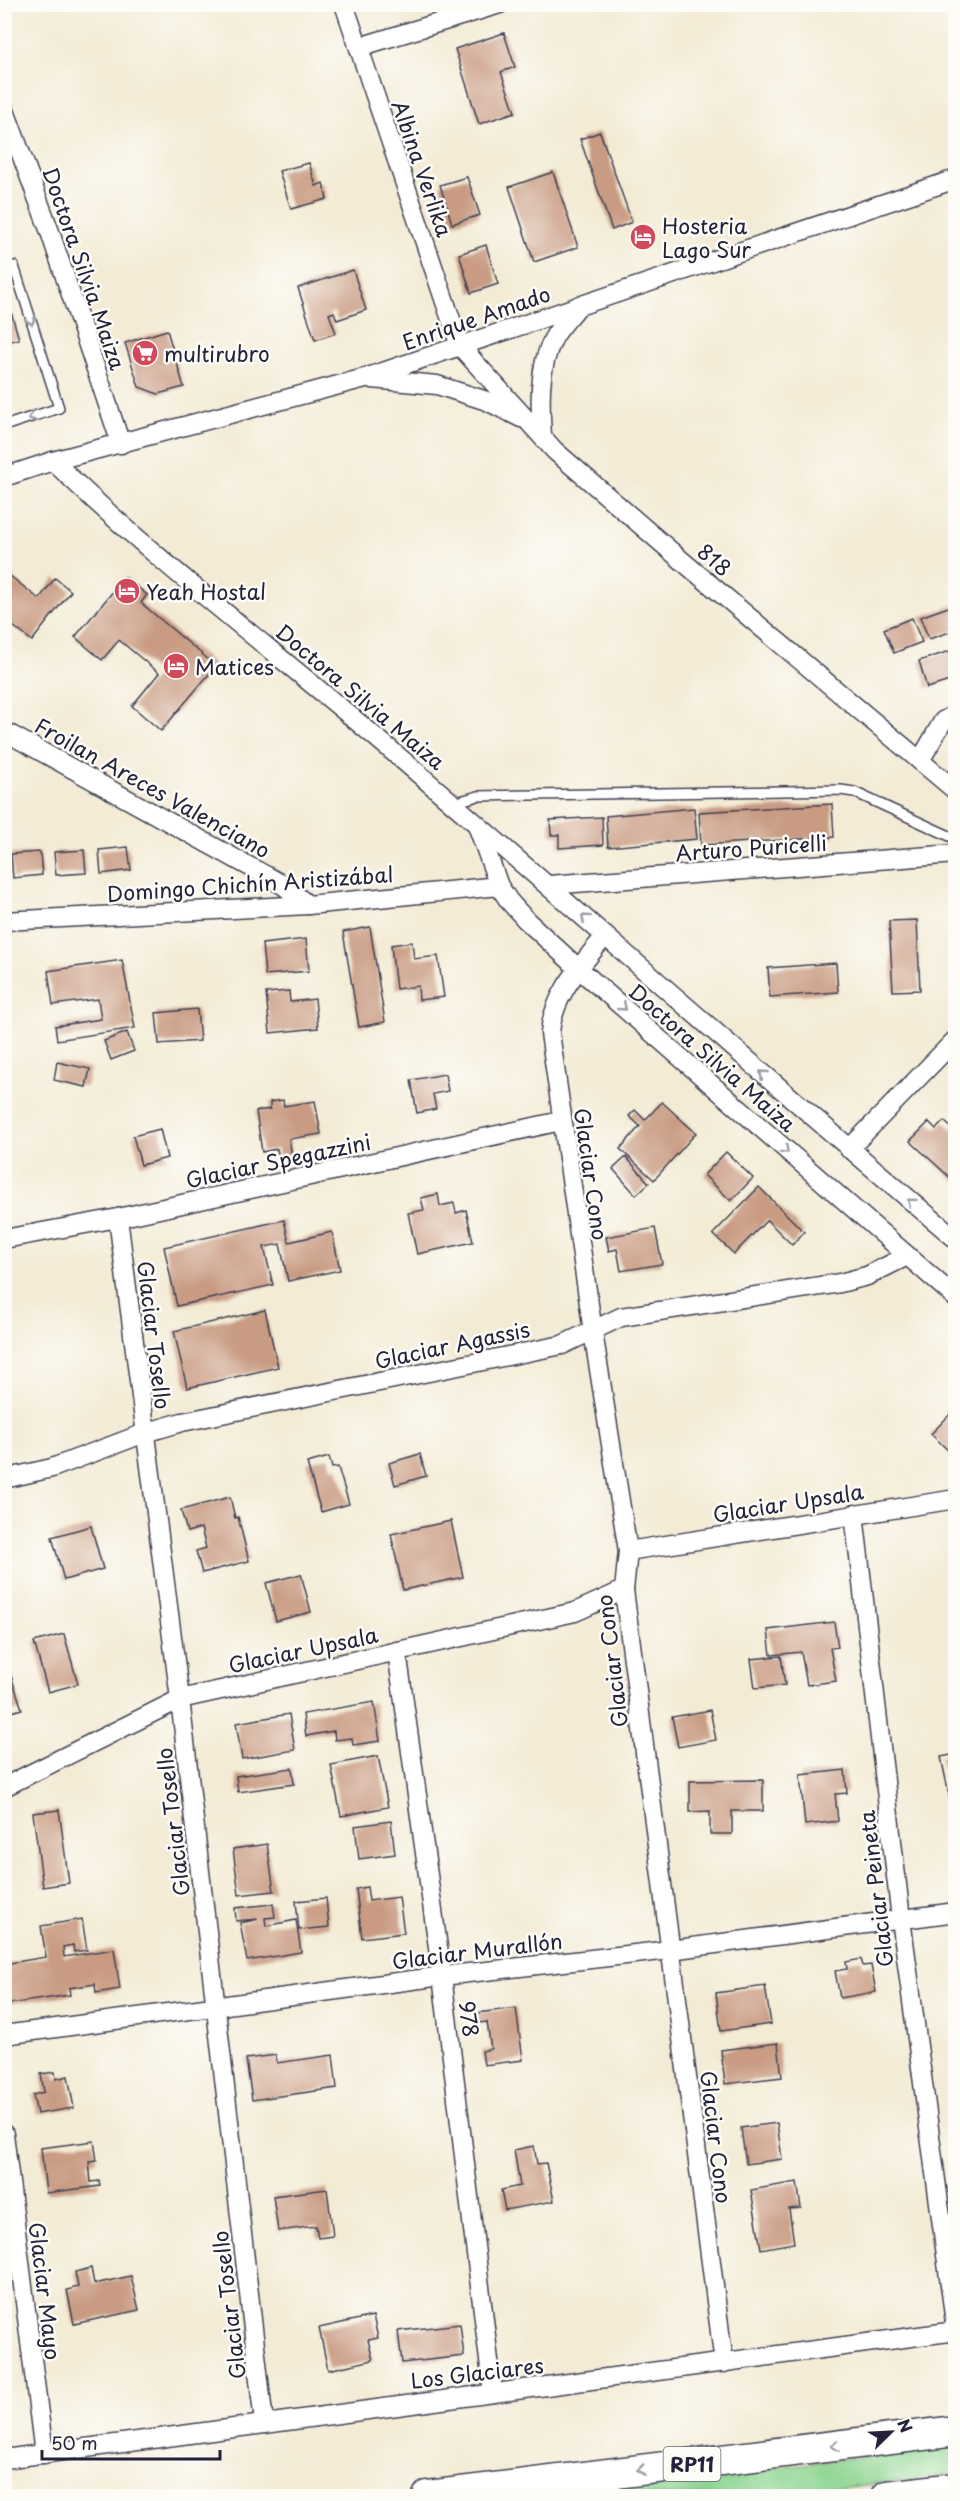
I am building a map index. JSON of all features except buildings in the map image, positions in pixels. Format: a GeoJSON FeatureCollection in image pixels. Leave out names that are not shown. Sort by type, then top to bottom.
{"type":"FeatureCollection","features":[{"type":"Feature","properties":{"kind":"main road","name":"RP11"},"geometry":{"type":"LineString","coordinates":[[428,2496],[956,2431]]}},
{"type":"Feature","properties":{"kind":"main road"},"geometry":{"type":"LineString","coordinates":[[887,2496],[956,2488]]}},
{"type":"Feature","properties":{"kind":"street","name":"Albina Verlika"},"geometry":{"type":"LineString","coordinates":[[344,4],[460,346]]}},
{"type":"Feature","properties":{"kind":"street"},"geometry":{"type":"LineString","coordinates":[[359,47],[500,4]]}},
{"type":"Feature","properties":{"kind":"street","name":"Doctora Silvia Maiza"},"geometry":{"type":"LineString","coordinates":[[4,108],[50,232],[121,444]]}},
{"type":"Feature","properties":{"kind":"street","name":"Enrique Amado"},"geometry":{"type":"LineString","coordinates":[[4,477],[364,378],[956,178]]}},
{"type":"Feature","properties":{"kind":"street"},"geometry":{"type":"LineString","coordinates":[[364,378],[437,385],[487,400],[536,429],[540,393],[553,339],[579,305]]}},
{"type":"Feature","properties":{"kind":"street","name":"818"},"geometry":{"type":"LineString","coordinates":[[460,346],[555,451],[687,566],[956,791]]}},
{"type":"Feature","properties":{"kind":"street","name":"Doctora Silvia Maiza"},"geometry":{"type":"LineString","coordinates":[[53,462],[103,510],[549,885],[849,1149],[956,1239]]}},
{"type":"Feature","properties":{"kind":"street"},"geometry":{"type":"LineString","coordinates":[[920,761],[943,721],[956,714]]}},
{"type":"Feature","properties":{"kind":"street","name":"Froilan Areces Valenciano"},"geometry":{"type":"LineString","coordinates":[[4,731],[283,885],[308,905]]}},
{"type":"Feature","properties":{"kind":"street","name":"Doctora Silvia Maiza"},"geometry":{"type":"LineString","coordinates":[[476,823],[499,886],[526,920],[579,969],[956,1298]]}},
{"type":"Feature","properties":{"kind":"street","name":"Arturo Puricelli"},"geometry":{"type":"LineString","coordinates":[[549,885],[956,854]]}},
{"type":"Feature","properties":{"kind":"street","name":"Domingo Chichín Aristizábal"},"geometry":{"type":"LineString","coordinates":[[4,921],[308,905],[499,886]]}},
{"type":"Feature","properties":{"kind":"street","name":"Glaciar Cono"},"geometry":{"type":"LineString","coordinates":[[605,936],[579,969],[556,1004],[551,1017],[550,1033],[561,1121],[628,1551],[624,1590],[723,2363]]}},
{"type":"Feature","properties":{"kind":"street"},"geometry":{"type":"LineString","coordinates":[[849,1149],[956,1039]]}},
{"type":"Feature","properties":{"kind":"street","name":"Glaciar Spegazzini"},"geometry":{"type":"LineString","coordinates":[[4,1239],[118,1218],[561,1121]]}},
{"type":"Feature","properties":{"kind":"street","name":"Glaciar Tosello"},"geometry":{"type":"LineString","coordinates":[[118,1218],[180,1699],[264,2423]]}},
{"type":"Feature","properties":{"kind":"street","name":"Glaciar Agassis"},"geometry":{"type":"LineString","coordinates":[[4,1479],[73,1461],[145,1433],[182,1422],[562,1345],[621,1317],[840,1283],[867,1276],[907,1256]]}},
{"type":"Feature","properties":{"kind":"street","name":"Glaciar Upsala"},"geometry":{"type":"LineString","coordinates":[[628,1551],[956,1499]]}},
{"type":"Feature","properties":{"kind":"street","name":"Glaciar Peineta"},"geometry":{"type":"LineString","coordinates":[[854,1514],[901,1919],[956,2330]]}},
{"type":"Feature","properties":{"kind":"street","name":"Glaciar Upsala"},"geometry":{"type":"LineString","coordinates":[[4,1787],[180,1699],[574,1612],[624,1590]]}},
{"type":"Feature","properties":{"kind":"street","name":"978"},"geometry":{"type":"LineString","coordinates":[[397,1651],[442,1976],[493,2393]]}},
{"type":"Feature","properties":{"kind":"street","name":"Glaciar Murallón"},"geometry":{"type":"LineString","coordinates":[[4,2035],[442,1976],[670,1950],[956,1912]]}},
{"type":"Feature","properties":{"kind":"street","name":"Glaciar Mayo"},"geometry":{"type":"LineString","coordinates":[[4,2134],[44,2454]]}},
{"type":"Feature","properties":{"kind":"street","name":"Los Glaciares"},"geometry":{"type":"LineString","coordinates":[[4,2459],[956,2330]]}},
{"type":"Feature","properties":{"kind":"lane"},"geometry":{"type":"LineString","coordinates":[[4,426],[59,408],[9,267]]}},
{"type":"Feature","properties":{"kind":"lane"},"geometry":{"type":"LineString","coordinates":[[453,803],[478,796],[841,790],[854,792],[956,839]]}},
{"type":"Feature","properties":{"kind":"green space"},"geometry":{"type":"Polygon","coordinates":[[[955,2445],[955,2474],[775,2496],[539,2496],[955,2445]]]}},
{"type":"Feature","properties":{"kind":"place","name":"Hosteria Lago Sur"},"geometry":{"type":"Point","coordinates":[643,237]}},
{"type":"Feature","properties":{"kind":"place","name":"multirubro"},"geometry":{"type":"Point","coordinates":[145,353]}},
{"type":"Feature","properties":{"kind":"place","name":"Yeah Hostal"},"geometry":{"type":"Point","coordinates":[127,591]}},
{"type":"Feature","properties":{"kind":"place","name":"Matices"},"geometry":{"type":"Point","coordinates":[176,666]}}]}
